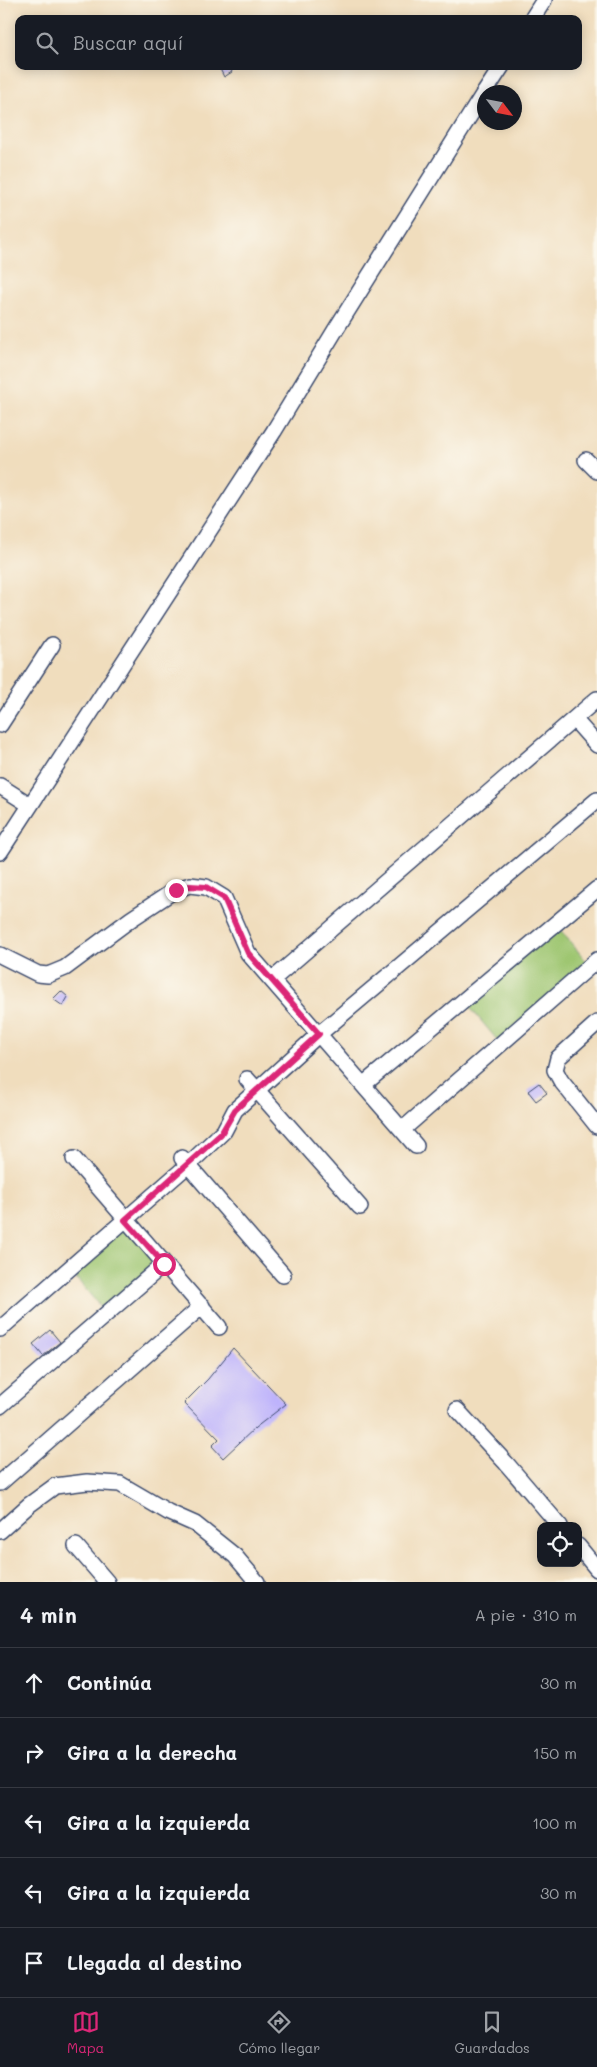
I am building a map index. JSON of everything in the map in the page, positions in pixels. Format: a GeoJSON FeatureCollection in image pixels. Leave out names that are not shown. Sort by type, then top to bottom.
{"type":"FeatureCollection","features":[{"type":"Feature","properties":{"kind":"street"},"geometry":{"type":"LineString","coordinates":[[535,15],[544,0]]}},
{"type":"Feature","properties":{"kind":"street"},"geometry":{"type":"LineString","coordinates":[[490,85],[499,70]]}},
{"type":"Feature","properties":{"kind":"street"},"geometry":{"type":"LineString","coordinates":[[0,852],[274,431],[477,106]]}},
{"type":"Feature","properties":{"kind":"street"},"geometry":{"type":"LineString","coordinates":[[586,460],[597,471]]}},
{"type":"Feature","properties":{"kind":"street"},"geometry":{"type":"LineString","coordinates":[[0,725],[52,645]]}},
{"type":"Feature","properties":{"kind":"street"},"geometry":{"type":"LineString","coordinates":[[272,980],[597,698]]}},
{"type":"Feature","properties":{"kind":"street"},"geometry":{"type":"LineString","coordinates":[[574,719],[597,745]]}},
{"type":"Feature","properties":{"kind":"street"},"geometry":{"type":"LineString","coordinates":[[0,786],[30,805]]}},
{"type":"Feature","properties":{"kind":"street"},"geometry":{"type":"LineString","coordinates":[[0,1329],[125,1220],[185,1162],[224,1131],[252,1084],[319,1034],[597,800]]}},
{"type":"Feature","properties":{"kind":"street"},"geometry":{"type":"LineString","coordinates":[[0,954],[38,974],[48,975],[65,968],[131,919],[176,890],[190,886],[206,887],[224,898],[248,953],[416,1146]]}},
{"type":"Feature","properties":{"kind":"street"},"geometry":{"type":"LineString","coordinates":[[363,1085],[597,889]]}},
{"type":"Feature","properties":{"kind":"street"},"geometry":{"type":"LineString","coordinates":[[402,1130],[597,960]]}},
{"type":"Feature","properties":{"kind":"street"},"geometry":{"type":"LineString","coordinates":[[597,1023],[558,1058],[555,1070],[561,1081],[597,1126]]}},
{"type":"Feature","properties":{"kind":"street"},"geometry":{"type":"LineString","coordinates":[[252,1084],[360,1207]]}},
{"type":"Feature","properties":{"kind":"street"},"geometry":{"type":"LineString","coordinates":[[74,1159],[125,1220],[220,1327]]}},
{"type":"Feature","properties":{"kind":"street"},"geometry":{"type":"LineString","coordinates":[[185,1162],[282,1275]]}},
{"type":"Feature","properties":{"kind":"street"},"geometry":{"type":"LineString","coordinates":[[0,1406],[164,1264]]}},
{"type":"Feature","properties":{"kind":"street"},"geometry":{"type":"LineString","coordinates":[[0,1483],[202,1306]]}},
{"type":"Feature","properties":{"kind":"street"},"geometry":{"type":"LineString","coordinates":[[457,1410],[557,1522]]}},
{"type":"Feature","properties":{"kind":"street"},"geometry":{"type":"LineString","coordinates":[[0,1531],[29,1505],[55,1486],[87,1482],[120,1484],[168,1512],[195,1524],[235,1556],[257,1582]]}},
{"type":"Feature","properties":{"kind":"street"},"geometry":{"type":"LineString","coordinates":[[76,1546],[107,1582]]}},
{"type":"Feature","properties":{"kind":"street"},"geometry":{"type":"LineString","coordinates":[[582,1551],[597,1569]]}},
{"type":"Feature","properties":{"kind":"green space"},"geometry":{"type":"Polygon","coordinates":[[[557,926],[587,962],[498,1041],[467,1004],[557,926]]]}},
{"type":"Feature","properties":{"kind":"green space"},"geometry":{"type":"Polygon","coordinates":[[[125,1225],[158,1263],[104,1311],[71,1272],[125,1225]]]}},
{"type":"Feature","properties":{"kind":"building"},"geometry":{"type":"Polygon","coordinates":[[[220,70],[231,70],[232,72],[224,77],[220,70]]]}},
{"type":"Feature","properties":{"kind":"building"},"geometry":{"type":"Polygon","coordinates":[[[61,991],[68,997],[63,1006],[53,999],[61,991]]]}},
{"type":"Feature","properties":{"kind":"building"},"geometry":{"type":"Polygon","coordinates":[[[539,1083],[547,1093],[536,1101],[528,1091],[539,1083]]]}},
{"type":"Feature","properties":{"kind":"building"},"geometry":{"type":"Polygon","coordinates":[[[50,1330],[60,1342],[43,1356],[33,1344],[50,1330]]]}},
{"type":"Feature","properties":{"kind":"building"},"geometry":{"type":"Polygon","coordinates":[[[233,1348],[286,1404],[255,1428],[223,1458],[212,1446],[219,1439],[184,1403],[208,1379],[233,1348]]]}},
{"type":"Feature","properties":{"kind":"route"},"geometry":{"type":"LineString","coordinates":[[164,1264],[125,1220],[221,1134],[228,1119],[235,1110],[319,1034],[248,953],[224,898],[206,887],[190,886],[176,890]]}}]}
